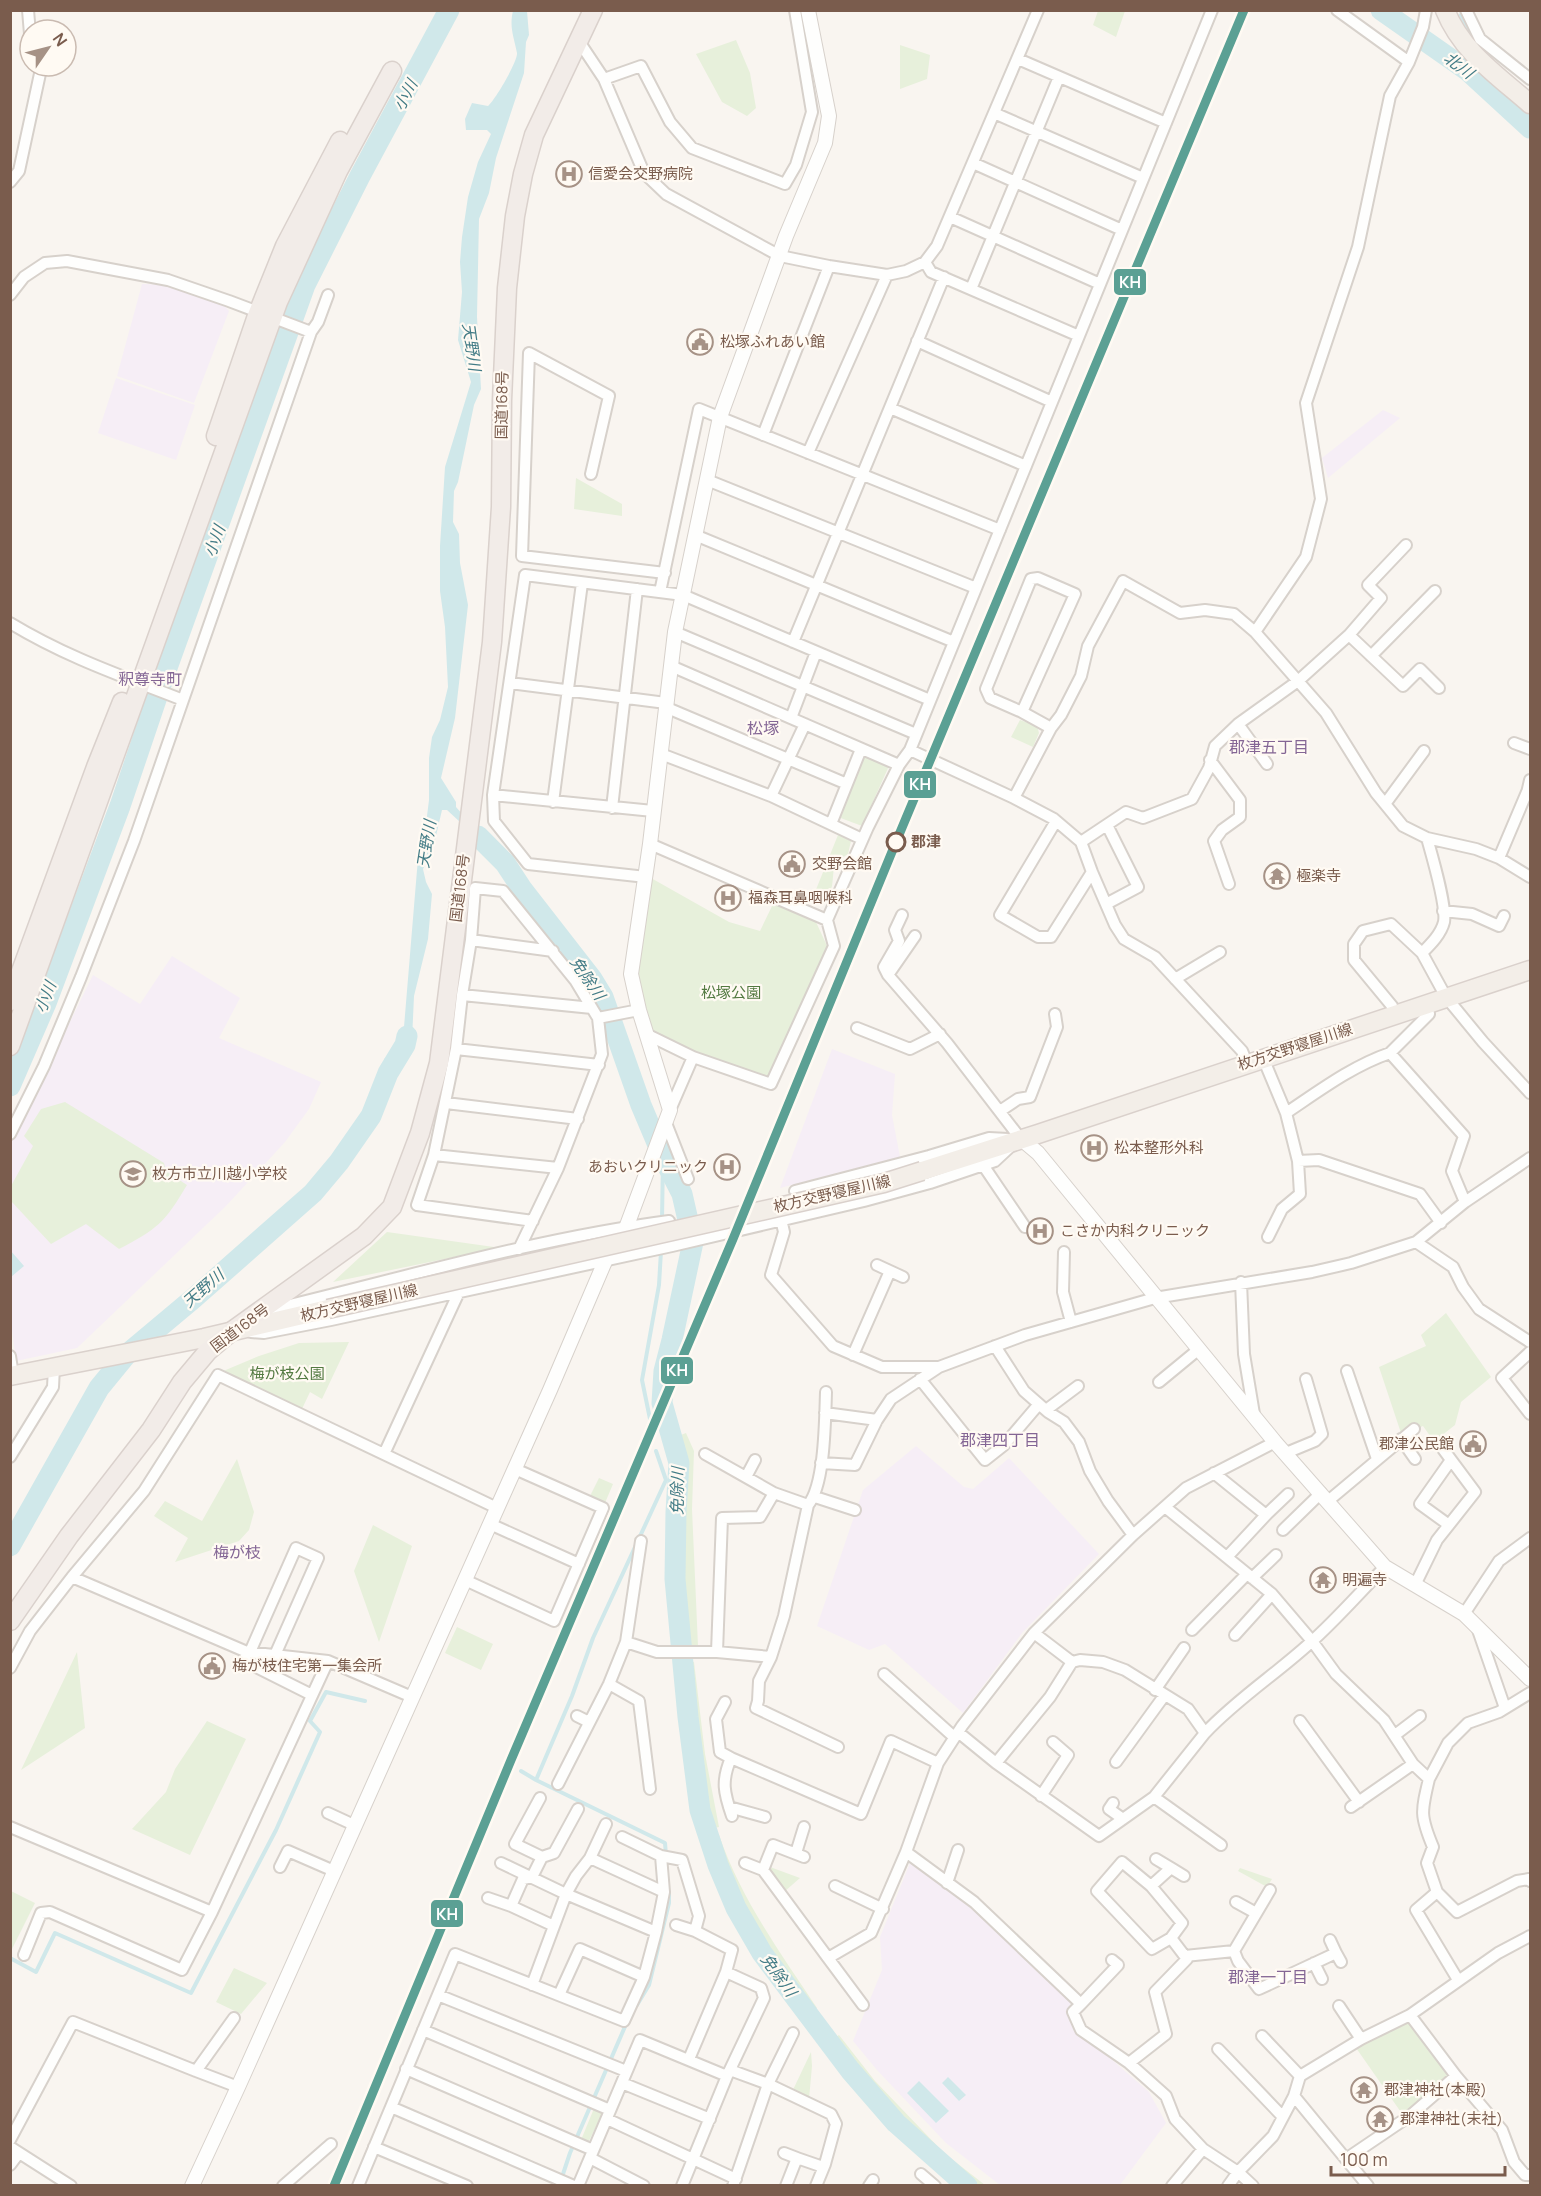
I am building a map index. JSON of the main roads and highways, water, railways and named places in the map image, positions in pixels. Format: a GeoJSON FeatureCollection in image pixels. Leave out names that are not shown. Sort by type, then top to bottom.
{"type":"FeatureCollection","features":[{"type":"Feature","properties":{"kind":"highway","name":"国道168号"},"geometry":{"type":"LineString","coordinates":[[10,1621],[69,1536],[151,1430],[182,1382],[208,1351],[232,1331],[364,1236],[392,1207],[420,1133],[439,1063],[492,642],[498,569],[507,288],[515,216],[523,174],[534,135],[593,10]]}},
{"type":"Feature","properties":{"kind":"highway"},"geometry":{"type":"LineString","coordinates":[[10,1046],[265,315],[285,246],[299,217],[387,68]]}},
{"type":"Feature","properties":{"kind":"highway"},"geometry":{"type":"LineString","coordinates":[[11,998],[96,767],[138,684]]}},
{"type":"Feature","properties":{"kind":"main road"},"geometry":{"type":"LineString","coordinates":[[1445,10],[1458,38],[1480,61],[1530,104]]}},
{"type":"Feature","properties":{"kind":"main road","name":"枚方交野寝屋川線"},"geometry":{"type":"LineString","coordinates":[[12,1375],[204,1338],[884,1183],[1048,1131],[1530,970]]}},
{"type":"Feature","properties":{"kind":"water"},"geometry":{"type":"Polygon","coordinates":[[[513,11],[527,11],[529,35],[526,42],[524,73],[496,158],[489,193],[479,219],[477,317],[481,389],[474,405],[458,482],[454,491],[453,522],[459,534],[460,563],[468,605],[455,718],[441,778],[456,802],[456,807],[485,837],[499,858],[447,810],[442,810],[432,853],[423,869],[432,894],[428,939],[414,996],[412,1040],[402,1063],[384,1059],[396,1051],[403,1039],[418,858],[425,832],[429,800],[429,758],[432,737],[440,720],[448,687],[445,627],[440,591],[440,546],[445,467],[471,382],[458,340],[462,292],[460,262],[462,237],[468,197],[478,162],[491,134],[487,130],[466,130],[465,119],[472,103],[488,106],[514,64],[517,53],[512,27],[513,11]]]}},
{"type":"Feature","properties":{"kind":"water"},"geometry":{"type":"Polygon","coordinates":[[[10,1250],[24,1266],[11,1277],[10,1277],[10,1250]]]}},
{"type":"Feature","properties":{"kind":"water"},"geometry":{"type":"Polygon","coordinates":[[[948,2077],[966,2095],[959,2101],[942,2083],[948,2077]]]}},
{"type":"Feature","properties":{"kind":"water"},"geometry":{"type":"Polygon","coordinates":[[[919,2081],[949,2111],[936,2123],[907,2093],[919,2081]]]}},
{"type":"Feature","properties":{"kind":"waterway","name":"小川"},"geometry":{"type":"LineString","coordinates":[[10,1086],[46,1003],[120,806],[163,679],[305,285],[360,176],[449,10]]}},
{"type":"Feature","properties":{"kind":"waterway","name":"北川"},"geometry":{"type":"LineString","coordinates":[[1381,10],[1468,71],[1530,128]]}},
{"type":"Feature","properties":{"kind":"waterway"},"geometry":{"type":"LineString","coordinates":[[1464,13],[1461,15],[1480,49]]}},
{"type":"Feature","properties":{"kind":"waterway","name":"免除川"},"geometry":{"type":"LineString","coordinates":[[478,836],[505,863],[603,997],[641,1105],[682,1194],[693,1242],[664,1371],[662,1403],[679,1463],[675,1579],[688,1717],[700,1810],[718,1865],[736,1908],[762,1953],[850,2070],[896,2123],[967,2186]]}},
{"type":"Feature","properties":{"kind":"waterway","name":"天野川"},"geometry":{"type":"LineString","coordinates":[[10,1546],[99,1388],[126,1355],[313,1193],[339,1162],[371,1116],[388,1073],[405,1045],[407,1036]]}},
{"type":"Feature","properties":{"kind":"waterway"},"geometry":{"type":"LineString","coordinates":[[662,1220],[663,1157]]}},
{"type":"Feature","properties":{"kind":"waterway"},"geometry":{"type":"LineString","coordinates":[[650,1419],[642,1380],[659,1285],[661,1251]]}},
{"type":"Feature","properties":{"kind":"waterway"},"geometry":{"type":"LineString","coordinates":[[536,1780],[572,1696],[593,1638],[666,1480],[656,1451]]}},
{"type":"Feature","properties":{"kind":"waterway"},"geometry":{"type":"LineString","coordinates":[[10,1958],[36,1972],[55,1933],[191,1993],[276,1830],[320,1732],[310,1721],[326,1692],[365,1701]]}},
{"type":"Feature","properties":{"kind":"waterway"},"geometry":{"type":"LineString","coordinates":[[521,1771],[665,1843],[666,1855]]}},
{"type":"Feature","properties":{"kind":"waterway"},"geometry":{"type":"LineString","coordinates":[[637,2005],[649,1985],[669,1903],[669,1892]]}},
{"type":"Feature","properties":{"kind":"waterway"},"geometry":{"type":"LineString","coordinates":[[559,2186],[570,2153],[627,2022]]}},
{"type":"Feature","properties":{"kind":"place","name":"信愛会交野病院"},"geometry":{"type":"Point","coordinates":[569,174]}},
{"type":"Feature","properties":{"kind":"place","name":"松塚ふれあい館"},"geometry":{"type":"Point","coordinates":[700,342]}},
{"type":"Feature","properties":{"kind":"place","name":"郡津"},"geometry":{"type":"Point","coordinates":[896,842]}},
{"type":"Feature","properties":{"kind":"place","name":"交野会館"},"geometry":{"type":"Point","coordinates":[792,864]}},
{"type":"Feature","properties":{"kind":"place","name":"極楽寺"},"geometry":{"type":"Point","coordinates":[1277,876]}},
{"type":"Feature","properties":{"kind":"place","name":"福森耳鼻咽喉科"},"geometry":{"type":"Point","coordinates":[728,898]}},
{"type":"Feature","properties":{"kind":"place","name":"松本整形外科"},"geometry":{"type":"Point","coordinates":[1094,1148]}},
{"type":"Feature","properties":{"kind":"place","name":"あおいクリニック"},"geometry":{"type":"Point","coordinates":[727,1167]}},
{"type":"Feature","properties":{"kind":"place","name":"枚方市立川越小学校"},"geometry":{"type":"Point","coordinates":[133,1174]}},
{"type":"Feature","properties":{"kind":"place","name":"こさか内科クリニック"},"geometry":{"type":"Point","coordinates":[1040,1231]}},
{"type":"Feature","properties":{"kind":"place","name":"郡津公民館"},"geometry":{"type":"Point","coordinates":[1473,1444]}},
{"type":"Feature","properties":{"kind":"place","name":"明遍寺"},"geometry":{"type":"Point","coordinates":[1323,1580]}},
{"type":"Feature","properties":{"kind":"place","name":"梅が枝住宅第一集会所"},"geometry":{"type":"Point","coordinates":[212,1666]}},
{"type":"Feature","properties":{"kind":"place","name":"郡津神社(本殿)"},"geometry":{"type":"Point","coordinates":[1364,2090]}},
{"type":"Feature","properties":{"kind":"place","name":"郡津神社(末社)"},"geometry":{"type":"Point","coordinates":[1380,2119]}},
{"type":"Feature","properties":{"kind":"district","name":"釈尊寺町"},"geometry":{"type":"Point","coordinates":[150,679]}},
{"type":"Feature","properties":{"kind":"district","name":"松塚"},"geometry":{"type":"Point","coordinates":[763,728]}},
{"type":"Feature","properties":{"kind":"district","name":"郡津五丁目"},"geometry":{"type":"Point","coordinates":[1269,747]}},
{"type":"Feature","properties":{"kind":"district","name":"郡津四丁目"},"geometry":{"type":"Point","coordinates":[1000,1440]}},
{"type":"Feature","properties":{"kind":"district","name":"梅が枝"},"geometry":{"type":"Point","coordinates":[237,1552]}},
{"type":"Feature","properties":{"kind":"district","name":"郡津一丁目"},"geometry":{"type":"Point","coordinates":[1268,1977]}},
{"type":"Feature","properties":{"kind":"park label","name":"松塚公園"},"geometry":{"type":"Point","coordinates":[731,993]}},
{"type":"Feature","properties":{"kind":"park label","name":"梅が枝公園"},"geometry":{"type":"Point","coordinates":[287,1374]}}]}
